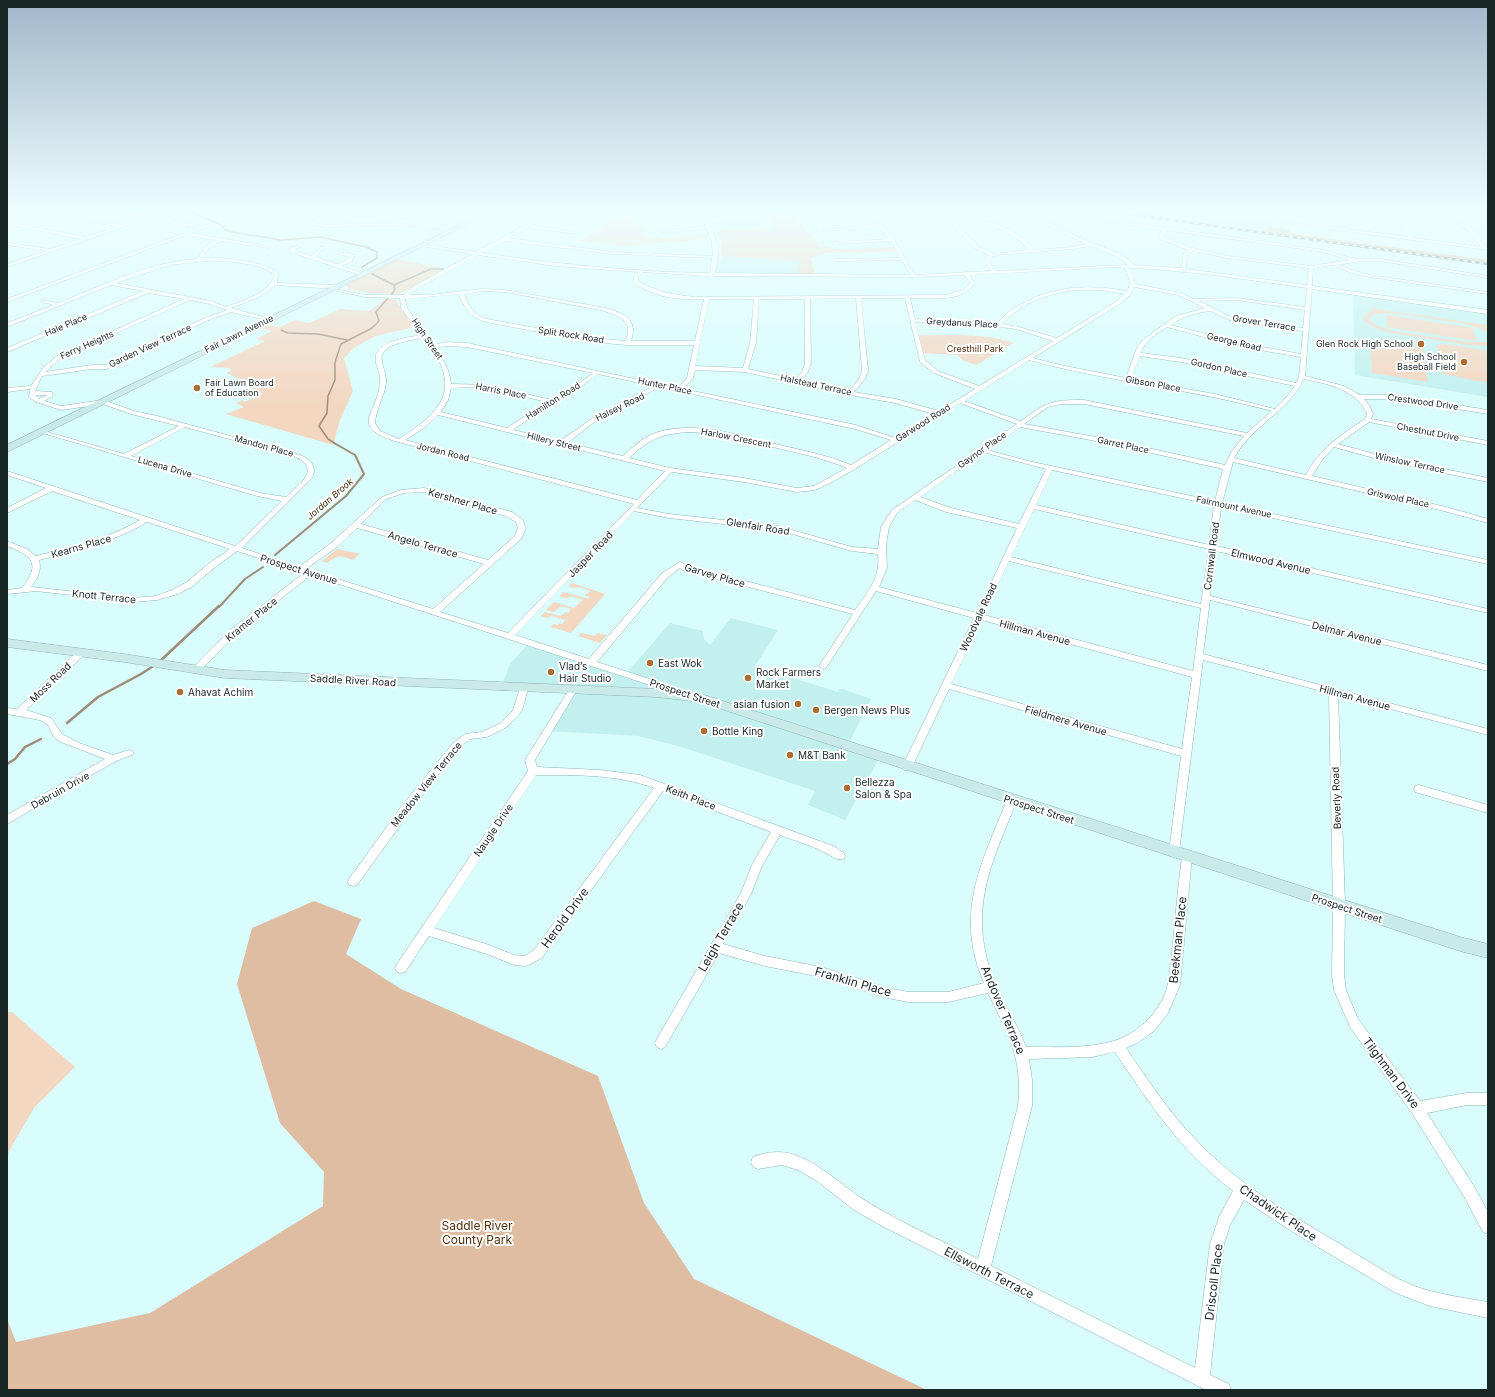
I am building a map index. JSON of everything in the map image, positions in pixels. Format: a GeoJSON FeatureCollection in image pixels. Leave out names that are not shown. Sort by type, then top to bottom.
{"type":"FeatureCollection","features":[{"type":"Feature","properties":{"kind":"main road","name":"Fair Lawn Avenue"},"geometry":{"type":"LineString","coordinates":[[7,449],[359,275]]}},
{"type":"Feature","properties":{"kind":"main road","name":"Saddle River Road"},"geometry":{"type":"LineString","coordinates":[[7,643],[124,658],[224,674],[657,693],[700,698]]}},
{"type":"Feature","properties":{"kind":"main road","name":"Prospect Street"},"geometry":{"type":"LineString","coordinates":[[700,698],[1460,944],[1488,951]]}},
{"type":"Feature","properties":{"kind":"street"},"geometry":{"type":"LineString","coordinates":[[7,301],[75,275]]}},
{"type":"Feature","properties":{"kind":"street"},"geometry":{"type":"LineString","coordinates":[[7,325],[133,275]]}},
{"type":"Feature","properties":{"kind":"street"},"geometry":{"type":"LineString","coordinates":[[276,275],[277,280],[275,284],[302,284],[365,296],[404,297],[482,290],[505,291],[610,311],[622,316],[631,325],[632,332],[628,342]]}},
{"type":"Feature","properties":{"kind":"street"},"geometry":{"type":"LineString","coordinates":[[404,297],[416,287],[437,275]]}},
{"type":"Feature","properties":{"kind":"street"},"geometry":{"type":"LineString","coordinates":[[638,275],[636,282],[658,292],[681,297],[707,298],[946,296],[968,289],[972,284],[968,275]]}},
{"type":"Feature","properties":{"kind":"street"},"geometry":{"type":"LineString","coordinates":[[692,275],[831,279],[935,275]]}},
{"type":"Feature","properties":{"kind":"street"},"geometry":{"type":"LineString","coordinates":[[1132,275],[1133,285]]}},
{"type":"Feature","properties":{"kind":"street"},"geometry":{"type":"LineString","coordinates":[[1222,275],[1488,312]]}},
{"type":"Feature","properties":{"kind":"street","name":"Cornwall Road"},"geometry":{"type":"LineString","coordinates":[[1181,854],[1186,754],[1218,504],[1230,459],[1248,435],[1277,411],[1299,385],[1302,377],[1311,275]]}},
{"type":"Feature","properties":{"kind":"street"},"geometry":{"type":"LineString","coordinates":[[1365,275],[1488,293]]}},
{"type":"Feature","properties":{"kind":"street"},"geometry":{"type":"LineString","coordinates":[[111,284],[189,299],[268,320]]}},
{"type":"Feature","properties":{"kind":"street","name":"Garden View Terrace"},"geometry":{"type":"LineString","coordinates":[[42,374],[92,367],[107,367],[262,294],[275,284]]}},
{"type":"Feature","properties":{"kind":"street","name":"Garwood Road"},"geometry":{"type":"LineString","coordinates":[[670,470],[744,480],[797,490],[806,490],[823,486],[1119,302],[1128,294],[1133,285]]}},
{"type":"Feature","properties":{"kind":"street","name":"Grover Terrace"},"geometry":{"type":"LineString","coordinates":[[1133,285],[1166,290],[1195,300],[1223,316],[1236,320],[1306,330]]}},
{"type":"Feature","properties":{"kind":"street"},"geometry":{"type":"LineString","coordinates":[[999,325],[1004,318],[1013,312],[1043,295],[1054,292],[1089,288],[1128,294]]}},
{"type":"Feature","properties":{"kind":"street","name":"Hale Place"},"geometry":{"type":"LineString","coordinates":[[7,350],[148,291]]}},
{"type":"Feature","properties":{"kind":"street","name":"Split Rock Road"},"geometry":{"type":"LineString","coordinates":[[461,292],[469,312],[480,318],[585,339],[628,342],[697,343]]}},
{"type":"Feature","properties":{"kind":"street"},"geometry":{"type":"LineString","coordinates":[[907,296],[920,357],[926,364],[943,375],[979,388]]}},
{"type":"Feature","properties":{"kind":"street","name":"High Street"},"geometry":{"type":"LineString","coordinates":[[404,297],[402,299],[402,305],[432,347],[446,370],[449,386]]}},
{"type":"Feature","properties":{"kind":"street"},"geometry":{"type":"LineString","coordinates":[[745,370],[751,358],[754,340],[757,297]]}},
{"type":"Feature","properties":{"kind":"street"},"geometry":{"type":"LineString","coordinates":[[797,381],[805,372],[808,363],[807,297]]}},
{"type":"Feature","properties":{"kind":"street"},"geometry":{"type":"LineString","coordinates":[[850,393],[862,379],[865,371],[858,297]]}},
{"type":"Feature","properties":{"kind":"street"},"geometry":{"type":"LineString","coordinates":[[679,389],[688,381],[692,368],[707,298]]}},
{"type":"Feature","properties":{"kind":"street","name":"Ferry Heights"},"geometry":{"type":"LineString","coordinates":[[33,390],[49,363],[59,357],[189,299]]}},
{"type":"Feature","properties":{"kind":"street"},"geometry":{"type":"LineString","coordinates":[[1195,300],[1237,299],[1307,308]]}},
{"type":"Feature","properties":{"kind":"street"},"geometry":{"type":"LineString","coordinates":[[44,301],[59,305]]}},
{"type":"Feature","properties":{"kind":"street"},"geometry":{"type":"LineString","coordinates":[[1128,380],[1142,343],[1166,325],[1183,315],[1210,309]]}},
{"type":"Feature","properties":{"kind":"street","name":"Greydanus Place"},"geometry":{"type":"LineString","coordinates":[[912,320],[967,321],[999,325],[1030,331],[1057,340]]}},
{"type":"Feature","properties":{"kind":"street","name":"George Road"},"geometry":{"type":"LineString","coordinates":[[1166,325],[1241,345],[1304,356]]}},
{"type":"Feature","properties":{"kind":"street","name":"Jordan Road"},"geometry":{"type":"LineString","coordinates":[[424,336],[404,340],[388,346],[380,351],[377,358],[384,375],[372,424],[380,434],[400,441],[639,503]]}},
{"type":"Feature","properties":{"kind":"street","name":"Hunter Place"},"geometry":{"type":"LineString","coordinates":[[432,347],[447,344],[467,345],[856,427],[896,440]]}},
{"type":"Feature","properties":{"kind":"street","name":"Gordon Place"},"geometry":{"type":"LineString","coordinates":[[1139,354],[1181,360],[1299,385]]}},
{"type":"Feature","properties":{"kind":"street","name":"Gibson Place"},"geometry":{"type":"LineString","coordinates":[[1028,358],[1066,369],[1232,398],[1277,411]]}},
{"type":"Feature","properties":{"kind":"street","name":"Halstead Terrace"},"geometry":{"type":"LineString","coordinates":[[692,368],[745,370],[850,393],[896,400],[939,413]]}},
{"type":"Feature","properties":{"kind":"street","name":"Hamilton Road"},"geometry":{"type":"LineString","coordinates":[[508,430],[539,409],[577,387],[598,372]]}},
{"type":"Feature","properties":{"kind":"street"},"geometry":{"type":"LineString","coordinates":[[1230,459],[1308,477],[1319,458],[1332,444],[1368,420],[1370,414],[1369,409],[1358,397],[1336,385],[1302,377]]}},
{"type":"Feature","properties":{"kind":"street","name":"Halsey Road"},"geometry":{"type":"LineString","coordinates":[[562,444],[592,420],[643,396],[660,385]]}},
{"type":"Feature","properties":{"kind":"street"},"geometry":{"type":"LineString","coordinates":[[400,441],[427,423],[438,413],[444,404],[449,386]]}},
{"type":"Feature","properties":{"kind":"street","name":"Harris Place"},"geometry":{"type":"LineString","coordinates":[[449,386],[485,386],[553,402]]}},
{"type":"Feature","properties":{"kind":"street"},"geometry":{"type":"LineString","coordinates":[[7,390],[33,390],[50,394],[48,398],[39,401]]}},
{"type":"Feature","properties":{"kind":"street"},"geometry":{"type":"LineString","coordinates":[[33,390],[32,397],[39,401],[61,408],[102,402]]}},
{"type":"Feature","properties":{"kind":"street","name":"Crestwood Drive"},"geometry":{"type":"LineString","coordinates":[[1358,397],[1395,397],[1488,412]]}},
{"type":"Feature","properties":{"kind":"street","name":"Garret Place"},"geometry":{"type":"LineString","coordinates":[[959,401],[1020,424],[1107,441],[1227,468]]}},
{"type":"Feature","properties":{"kind":"street","name":"Gaynor Place"},"geometry":{"type":"LineString","coordinates":[[823,666],[874,588],[883,569],[882,534],[886,522],[896,510],[1050,404],[1076,401],[1211,426],[1248,435]]}},
{"type":"Feature","properties":{"kind":"street","name":"Mandon Place"},"geometry":{"type":"LineString","coordinates":[[102,402],[133,413],[155,416],[298,456],[307,461],[312,469],[310,477],[244,543],[234,549]]}},
{"type":"Feature","properties":{"kind":"street"},"geometry":{"type":"LineString","coordinates":[[58,424],[61,417],[61,408]]}},
{"type":"Feature","properties":{"kind":"street","name":"Hillery Street"},"geometry":{"type":"LineString","coordinates":[[438,413],[670,470]]}},
{"type":"Feature","properties":{"kind":"street","name":"Chestnut Drive"},"geometry":{"type":"LineString","coordinates":[[1368,420],[1488,443]]}},
{"type":"Feature","properties":{"kind":"street"},"geometry":{"type":"LineString","coordinates":[[125,456],[185,425]]}},
{"type":"Feature","properties":{"kind":"street","name":"Harlow Crescent"},"geometry":{"type":"LineString","coordinates":[[624,459],[650,437],[665,433],[691,431],[724,434],[826,458],[853,468]]}},
{"type":"Feature","properties":{"kind":"street","name":"Lucena Drive"},"geometry":{"type":"LineString","coordinates":[[42,432],[259,495],[288,500]]}},
{"type":"Feature","properties":{"kind":"street","name":"Winslow Terrace"},"geometry":{"type":"LineString","coordinates":[[1332,444],[1386,459],[1488,480]]}},
{"type":"Feature","properties":{"kind":"street","name":"Fairmount Avenue"},"geometry":{"type":"LineString","coordinates":[[982,450],[1011,459],[1050,468],[1488,562]]}},
{"type":"Feature","properties":{"kind":"street","name":"Woodvale Road"},"geometry":{"type":"LineString","coordinates":[[907,766],[1050,468]]}},
{"type":"Feature","properties":{"kind":"street","name":"Jasper Road"},"geometry":{"type":"LineString","coordinates":[[510,637],[670,470]]}},
{"type":"Feature","properties":{"kind":"street","name":"Prospect Avenue"},"geometry":{"type":"LineString","coordinates":[[7,473],[234,549],[301,569],[591,663]]}},
{"type":"Feature","properties":{"kind":"street","name":"Griswold Place"},"geometry":{"type":"LineString","coordinates":[[1308,477],[1488,520]]}},
{"type":"Feature","properties":{"kind":"street"},"geometry":{"type":"LineString","coordinates":[[7,512],[52,488]]}},
{"type":"Feature","properties":{"kind":"street","name":"Kershner Place"},"geometry":{"type":"LineString","coordinates":[[301,569],[334,545],[384,498],[396,493],[410,490],[424,490],[515,517],[521,524],[521,532],[434,612]]}},
{"type":"Feature","properties":{"kind":"street"},"geometry":{"type":"LineString","coordinates":[[914,497],[950,510],[1021,527]]}},
{"type":"Feature","properties":{"kind":"street","name":"Elmwood Avenue"},"geometry":{"type":"LineString","coordinates":[[1031,506],[1488,611]]}},
{"type":"Feature","properties":{"kind":"street","name":"Glenfair Road"},"geometry":{"type":"LineString","coordinates":[[633,509],[658,515],[778,528],[804,534],[852,549],[882,552]]}},
{"type":"Feature","properties":{"kind":"street","name":"Kearns Place"},"geometry":{"type":"LineString","coordinates":[[35,559],[100,542],[125,532],[148,519]]}},
{"type":"Feature","properties":{"kind":"street","name":"Angelo Terrace"},"geometry":{"type":"LineString","coordinates":[[356,525],[489,563]]}},
{"type":"Feature","properties":{"kind":"street"},"geometry":{"type":"LineString","coordinates":[[7,543],[24,550],[35,559],[37,571],[35,577],[25,589]]}},
{"type":"Feature","properties":{"kind":"street","name":"Knott Terrace"},"geometry":{"type":"LineString","coordinates":[[7,592],[36,589],[133,600],[158,598],[175,592],[190,584],[234,549]]}},
{"type":"Feature","properties":{"kind":"street"},"geometry":{"type":"LineString","coordinates":[[1007,558],[1205,607]]}},
{"type":"Feature","properties":{"kind":"street","name":"Garvey Place"},"geometry":{"type":"LineString","coordinates":[[591,663],[665,575],[680,564],[686,568],[857,613]]}},
{"type":"Feature","properties":{"kind":"street","name":"Kramer Place"},"geometry":{"type":"LineString","coordinates":[[196,670],[232,633],[310,572]]}},
{"type":"Feature","properties":{"kind":"street","name":"Hillman Avenue"},"geometry":{"type":"LineString","coordinates":[[874,588],[1196,675]]}},
{"type":"Feature","properties":{"kind":"street","name":"Delmar Avenue"},"geometry":{"type":"LineString","coordinates":[[1206,597],[1488,668]]}},
{"type":"Feature","properties":{"kind":"street","name":"Moss Road"},"geometry":{"type":"LineString","coordinates":[[19,712],[81,653]]}},
{"type":"Feature","properties":{"kind":"street","name":"Hillman Avenue"},"geometry":{"type":"LineString","coordinates":[[1198,656],[1488,732]]}},
{"type":"Feature","properties":{"kind":"street","name":"Prospect Street"},"geometry":{"type":"LineString","coordinates":[[591,663],[700,698]]}},
{"type":"Feature","properties":{"kind":"street","name":"Fieldmere Avenue"},"geometry":{"type":"LineString","coordinates":[[946,685],[1186,754]]}},
{"type":"Feature","properties":{"kind":"street","name":"Meadow View Terrace"},"geometry":{"type":"LineString","coordinates":[[353,882],[405,810],[456,746],[468,736],[484,735],[504,725],[517,711],[524,688]]}},
{"type":"Feature","properties":{"kind":"street","name":"Naugle Drive"},"geometry":{"type":"LineString","coordinates":[[401,968],[533,771],[530,760],[573,690]]}},
{"type":"Feature","properties":{"kind":"street","name":"Beverly Road"},"geometry":{"type":"LineString","coordinates":[[1333,691],[1339,905]]}},
{"type":"Feature","properties":{"kind":"street"},"geometry":{"type":"LineString","coordinates":[[7,711],[19,712],[44,718],[51,722],[55,732],[63,739],[113,758]]}},
{"type":"Feature","properties":{"kind":"street","name":"Debruin Drive"},"geometry":{"type":"LineString","coordinates":[[7,820],[113,758],[128,753]]}},
{"type":"Feature","properties":{"kind":"street","name":"Keith Place"},"geometry":{"type":"LineString","coordinates":[[533,771],[570,771],[622,776],[661,786],[829,849],[840,856]]}},
{"type":"Feature","properties":{"kind":"street","name":"Herold Drive"},"geometry":{"type":"LineString","coordinates":[[426,930],[489,950],[514,960],[526,961],[533,958],[538,954],[661,786]]}},
{"type":"Feature","properties":{"kind":"street"},"geometry":{"type":"LineString","coordinates":[[1419,789],[1488,809]]}},
{"type":"Feature","properties":{"kind":"street","name":"Andover Terrace"},"geometry":{"type":"LineString","coordinates":[[983,1270],[1025,1106],[1027,1088],[1022,1053],[991,987],[978,947],[976,928],[977,900],[982,878],[1012,800]]}},
{"type":"Feature","properties":{"kind":"street","name":"Leigh Terrace"},"geometry":{"type":"LineString","coordinates":[[661,1043],[746,894],[757,865],[778,830]]}},
{"type":"Feature","properties":{"kind":"street","name":"Beekman Place"},"geometry":{"type":"LineString","coordinates":[[1022,1053],[1078,1053],[1099,1051],[1118,1046],[1141,1034],[1152,1025],[1163,1012],[1174,985],[1181,854]]}},
{"type":"Feature","properties":{"kind":"street","name":"Tilghman Drive"},"geometry":{"type":"LineString","coordinates":[[1339,905],[1338,975],[1340,990],[1346,1006],[1354,1023],[1417,1108],[1470,1193],[1488,1228]]}},
{"type":"Feature","properties":{"kind":"street","name":"Franklin Place"},"geometry":{"type":"LineString","coordinates":[[716,947],[765,961],[821,972],[887,993],[909,997],[948,997],[991,987]]}},
{"type":"Feature","properties":{"kind":"street","name":"Chadwick Place"},"geometry":{"type":"LineString","coordinates":[[1118,1046],[1173,1125],[1199,1153],[1242,1189],[1303,1230],[1389,1281],[1412,1292],[1435,1300],[1488,1310]]}},
{"type":"Feature","properties":{"kind":"street"},"geometry":{"type":"LineString","coordinates":[[1417,1108],[1467,1099],[1488,1099]]}},
{"type":"Feature","properties":{"kind":"street","name":"Ellsworth Terrace"},"geometry":{"type":"LineString","coordinates":[[758,1162],[773,1158],[786,1158],[811,1169],[857,1203],[887,1221],[1223,1390]]}},
{"type":"Feature","properties":{"kind":"street","name":"Driscoll Place"},"geometry":{"type":"LineString","coordinates":[[1202,1379],[1217,1244],[1224,1222],[1242,1189]]}},
{"type":"Feature","properties":{"kind":"shaded area","name":"Glen Rock High School"},"geometry":{"type":"Polygon","coordinates":[[[1353,294],[1488,312],[1488,397],[1355,375],[1353,294]]]}},
{"type":"Feature","properties":{"kind":"shaded area"},"geometry":{"type":"Polygon","coordinates":[[[731,618],[778,630],[755,666],[838,692],[839,689],[843,689],[871,699],[847,747],[880,757],[845,820],[808,805],[815,791],[678,746],[638,736],[547,731],[572,690],[501,687],[510,664],[529,643],[626,674],[670,623],[703,631],[704,639],[710,645],[731,618]]]}},
{"type":"Feature","properties":{"kind":"green space"},"geometry":{"type":"Polygon","coordinates":[[[364,275],[434,275],[399,294],[369,293],[346,289],[348,287],[344,285],[364,275]]]}},
{"type":"Feature","properties":{"kind":"green space"},"geometry":{"type":"Polygon","coordinates":[[[385,299],[395,299],[414,327],[376,336],[355,347],[344,358],[353,391],[340,420],[333,445],[226,414],[244,407],[236,403],[242,400],[244,402],[263,394],[251,388],[255,385],[226,373],[231,371],[230,368],[210,367],[265,341],[256,339],[272,331],[260,328],[255,329],[265,325],[280,327],[295,320],[309,323],[340,309],[369,311],[385,299]]]}},
{"type":"Feature","properties":{"kind":"green space"},"geometry":{"type":"Polygon","coordinates":[[[1370,308],[1488,325],[1488,327],[1486,327],[1488,328],[1488,332],[1466,324],[1392,313],[1376,314],[1371,316],[1369,319],[1375,325],[1393,331],[1468,342],[1488,342],[1488,346],[1469,345],[1392,333],[1373,327],[1363,319],[1365,314],[1374,311],[1370,310],[1370,308]]]}},
{"type":"Feature","properties":{"kind":"green space"},"geometry":{"type":"Polygon","coordinates":[[[1387,315],[1473,328],[1476,341],[1387,327],[1387,315]]]}},
{"type":"Feature","properties":{"kind":"green space","name":"Cresthill Park"},"geometry":{"type":"Polygon","coordinates":[[[915,335],[977,336],[989,337],[1014,343],[976,365],[964,361],[957,355],[920,353],[915,335]]]}},
{"type":"Feature","properties":{"kind":"green space"},"geometry":{"type":"Polygon","coordinates":[[[1370,341],[1423,349],[1428,382],[1372,373],[1370,341]]]}},
{"type":"Feature","properties":{"kind":"green space","name":"High School Baseball Field"},"geometry":{"type":"Polygon","coordinates":[[[1446,344],[1488,351],[1488,382],[1443,374],[1437,345],[1446,344]]]}},
{"type":"Feature","properties":{"kind":"green space"},"geometry":{"type":"Polygon","coordinates":[[[337,549],[360,554],[353,560],[337,557],[327,563],[322,561],[337,549]]]}},
{"type":"Feature","properties":{"kind":"green space"},"geometry":{"type":"Polygon","coordinates":[[[572,583],[605,594],[571,633],[551,627],[553,624],[562,624],[565,620],[551,616],[547,618],[541,616],[545,612],[560,616],[565,612],[568,613],[571,609],[561,606],[554,612],[546,610],[554,602],[574,608],[583,600],[571,596],[568,598],[559,597],[563,592],[588,599],[590,597],[584,595],[591,591],[579,587],[568,587],[572,583]]]}},
{"type":"Feature","properties":{"kind":"green space"},"geometry":{"type":"Polygon","coordinates":[[[581,633],[595,636],[597,633],[607,635],[600,643],[578,636],[581,633]]]}},
{"type":"Feature","properties":{"kind":"green space","name":"Saddle River County Park"},"geometry":{"type":"Polygon","coordinates":[[[314,901],[361,919],[346,954],[401,989],[598,1076],[644,1203],[694,1279],[927,1390],[7,1390],[7,1319],[16,1342],[150,1313],[323,1206],[324,1172],[280,1123],[237,984],[252,928],[314,901]]]}},
{"type":"Feature","properties":{"kind":"green space"},"geometry":{"type":"Polygon","coordinates":[[[7,1012],[12,1012],[75,1067],[34,1108],[9,1151],[7,1160],[7,1012]]]}},
{"type":"Feature","properties":{"kind":"waterway","name":"Jordan Brook"},"geometry":{"type":"LineString","coordinates":[[374,275],[394,285]]}},
{"type":"Feature","properties":{"kind":"waterway"},"geometry":{"type":"LineString","coordinates":[[394,285],[417,275]]}},
{"type":"Feature","properties":{"kind":"waterway","name":"Jordan Brook"},"geometry":{"type":"LineString","coordinates":[[392,294],[395,289],[394,285]]}},
{"type":"Feature","properties":{"kind":"waterway","name":"Jordan Brook"},"geometry":{"type":"LineString","coordinates":[[336,444],[328,439],[319,426],[327,413],[328,396],[335,380],[335,362],[341,344],[372,328],[379,321],[376,312],[388,298]]}},
{"type":"Feature","properties":{"kind":"waterway"},"geometry":{"type":"LineString","coordinates":[[281,330],[288,333],[318,334],[347,340]]}},
{"type":"Feature","properties":{"kind":"waterway","name":"Jordan Brook"},"geometry":{"type":"LineString","coordinates":[[275,555],[346,496],[364,474],[355,455],[334,443]]}},
{"type":"Feature","properties":{"kind":"waterway","name":"Jordan Brook"},"geometry":{"type":"LineString","coordinates":[[219,607],[245,579],[263,567]]}},
{"type":"Feature","properties":{"kind":"waterway","name":"Jordan Brook"},"geometry":{"type":"LineString","coordinates":[[159,662],[219,606]]}},
{"type":"Feature","properties":{"kind":"waterway","name":"Jordan Brook"},"geometry":{"type":"LineString","coordinates":[[67,723],[98,697],[155,665]]}},
{"type":"Feature","properties":{"kind":"waterway","name":"Jordan Brook"},"geometry":{"type":"LineString","coordinates":[[7,764],[15,759],[25,747],[41,739]]}},
{"type":"Feature","properties":{"kind":"place","name":"Glen Rock High School"},"geometry":{"type":"Point","coordinates":[1421,344]}},
{"type":"Feature","properties":{"kind":"place","name":"High School Baseball Field"},"geometry":{"type":"Point","coordinates":[1464,362]}},
{"type":"Feature","properties":{"kind":"place","name":"Fair Lawn Board of Education"},"geometry":{"type":"Point","coordinates":[197,388]}},
{"type":"Feature","properties":{"kind":"place","name":"East Wok"},"geometry":{"type":"Point","coordinates":[650,663]}},
{"type":"Feature","properties":{"kind":"place","name":"Vlad’s Hair Studio"},"geometry":{"type":"Point","coordinates":[551,672]}},
{"type":"Feature","properties":{"kind":"place","name":"Rock Farmers Market"},"geometry":{"type":"Point","coordinates":[748,678]}},
{"type":"Feature","properties":{"kind":"place","name":"Ahavat Achim"},"geometry":{"type":"Point","coordinates":[180,692]}},
{"type":"Feature","properties":{"kind":"place","name":"asian fusion"},"geometry":{"type":"Point","coordinates":[798,704]}},
{"type":"Feature","properties":{"kind":"place","name":"Bergen News Plus"},"geometry":{"type":"Point","coordinates":[816,710]}},
{"type":"Feature","properties":{"kind":"place","name":"Bottle King"},"geometry":{"type":"Point","coordinates":[704,731]}},
{"type":"Feature","properties":{"kind":"place","name":"M&T Bank"},"geometry":{"type":"Point","coordinates":[790,755]}},
{"type":"Feature","properties":{"kind":"place","name":"Bellezza Salon & Spa"},"geometry":{"type":"Point","coordinates":[847,788]}}]}
